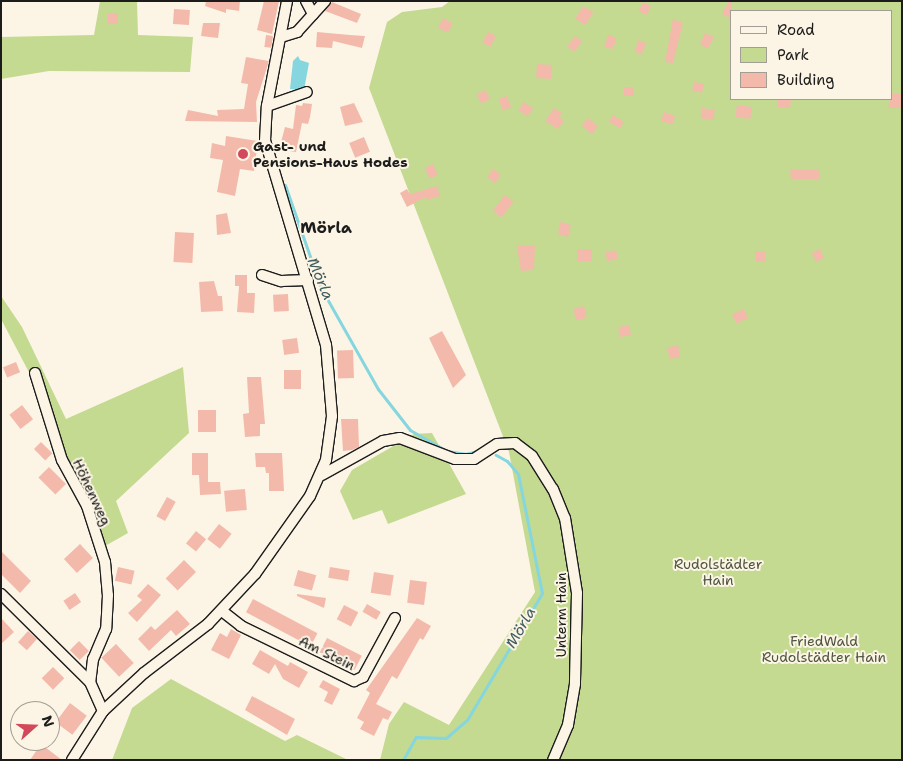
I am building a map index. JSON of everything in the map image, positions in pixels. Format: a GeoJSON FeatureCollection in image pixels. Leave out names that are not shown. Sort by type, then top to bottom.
{"type":"FeatureCollection","features":[{"type":"Feature","properties":{"kind":"street"},"geometry":{"type":"LineString","coordinates":[[72,760],[104,711],[144,673],[222,611],[281,540],[322,476],[330,441],[330,370],[308,280],[268,158],[265,141],[267,106],[286,1]]}},
{"type":"Feature","properties":{"kind":"street"},"geometry":{"type":"LineString","coordinates":[[306,1],[313,14]]}},
{"type":"Feature","properties":{"kind":"street"},"geometry":{"type":"LineString","coordinates":[[280,37],[297,32],[325,1]]}},
{"type":"Feature","properties":{"kind":"street"},"geometry":{"type":"LineString","coordinates":[[267,106],[308,92]]}},
{"type":"Feature","properties":{"kind":"street"},"geometry":{"type":"LineString","coordinates":[[262,275],[281,280],[308,280]]}},
{"type":"Feature","properties":{"kind":"street","name":"Höhenweg"},"geometry":{"type":"LineString","coordinates":[[35,373],[62,460],[87,506],[104,562],[108,595],[106,629],[93,659],[90,682]]}},
{"type":"Feature","properties":{"kind":"street","name":"Unterm Hain"},"geometry":{"type":"LineString","coordinates":[[322,476],[383,441],[400,438],[455,460],[474,459],[497,444],[515,443],[542,470],[564,518],[574,565],[577,612],[575,684],[568,726],[553,760]]}},
{"type":"Feature","properties":{"kind":"street"},"geometry":{"type":"LineString","coordinates":[[1,594],[90,682],[104,711]]}},
{"type":"Feature","properties":{"kind":"street","name":"Am Stein"},"geometry":{"type":"LineString","coordinates":[[222,611],[241,626],[354,681],[363,676],[395,618]]}},
{"type":"Feature","properties":{"kind":"green space"},"geometry":{"type":"Polygon","coordinates":[[[100,1],[137,1],[138,35],[193,37],[190,72],[49,71],[1,79],[1,37],[94,35],[100,1]]]}},
{"type":"Feature","properties":{"kind":"green space"},"geometry":{"type":"Polygon","coordinates":[[[450,1],[902,1],[902,760],[380,760],[389,724],[404,702],[449,725],[535,592],[509,452],[369,88],[387,22],[402,12],[442,7],[450,1]]]}},
{"type":"Feature","properties":{"kind":"green space"},"geometry":{"type":"Polygon","coordinates":[[[1,296],[22,327],[66,419],[183,367],[189,433],[116,501],[128,533],[105,546],[32,378],[1,319],[1,296]]]}},
{"type":"Feature","properties":{"kind":"green space"},"geometry":{"type":"Polygon","coordinates":[[[432,433],[466,494],[388,524],[382,510],[353,520],[340,491],[352,470],[414,434],[432,433]]]}},
{"type":"Feature","properties":{"kind":"green space"},"geometry":{"type":"Polygon","coordinates":[[[171,679],[285,741],[297,735],[348,760],[112,760],[132,708],[171,679]]]}},
{"type":"Feature","properties":{"kind":"water"},"geometry":{"type":"Polygon","coordinates":[[[298,56],[300,60],[309,63],[304,90],[290,89],[293,61],[298,56]]]}},
{"type":"Feature","properties":{"kind":"building"},"geometry":{"type":"Polygon","coordinates":[[[206,1],[240,1],[239,11],[226,9],[226,13],[205,6],[206,1]]]}},
{"type":"Feature","properties":{"kind":"building"},"geometry":{"type":"Polygon","coordinates":[[[264,1],[279,1],[272,34],[257,30],[264,1]]]}},
{"type":"Feature","properties":{"kind":"building"},"geometry":{"type":"Polygon","coordinates":[[[729,1],[732,1],[730,18],[722,14],[729,1]]]}},
{"type":"Feature","properties":{"kind":"building"},"geometry":{"type":"Polygon","coordinates":[[[332,2],[361,14],[357,23],[325,11],[332,2]]]}},
{"type":"Feature","properties":{"kind":"building"},"geometry":{"type":"Polygon","coordinates":[[[643,2],[651,6],[646,15],[638,11],[643,2]]]}},
{"type":"Feature","properties":{"kind":"building"},"geometry":{"type":"Polygon","coordinates":[[[583,6],[593,12],[586,25],[575,19],[583,6]]]}},
{"type":"Feature","properties":{"kind":"building"},"geometry":{"type":"Polygon","coordinates":[[[174,9],[190,10],[189,25],[173,24],[174,9]]]}},
{"type":"Feature","properties":{"kind":"building"},"geometry":{"type":"Polygon","coordinates":[[[108,13],[118,13],[118,24],[108,24],[108,13]]]}},
{"type":"Feature","properties":{"kind":"building"},"geometry":{"type":"Polygon","coordinates":[[[443,18],[453,23],[448,33],[438,28],[443,18]]]}},
{"type":"Feature","properties":{"kind":"building"},"geometry":{"type":"Polygon","coordinates":[[[673,19],[683,23],[673,63],[665,62],[673,19]]]}},
{"type":"Feature","properties":{"kind":"building"},"geometry":{"type":"Polygon","coordinates":[[[203,23],[220,23],[218,38],[201,36],[203,23]]]}},
{"type":"Feature","properties":{"kind":"building"},"geometry":{"type":"Polygon","coordinates":[[[317,32],[365,36],[362,48],[333,41],[332,48],[316,47],[317,32]]]}},
{"type":"Feature","properties":{"kind":"building"},"geometry":{"type":"Polygon","coordinates":[[[488,32],[496,36],[491,47],[483,43],[488,32]]]}},
{"type":"Feature","properties":{"kind":"building"},"geometry":{"type":"Polygon","coordinates":[[[705,33],[714,37],[708,48],[700,45],[705,33]]]}},
{"type":"Feature","properties":{"kind":"building"},"geometry":{"type":"Polygon","coordinates":[[[266,35],[273,36],[271,48],[264,47],[266,35]]]}},
{"type":"Feature","properties":{"kind":"building"},"geometry":{"type":"Polygon","coordinates":[[[608,35],[617,38],[613,49],[604,46],[608,35]]]}},
{"type":"Feature","properties":{"kind":"building"},"geometry":{"type":"Polygon","coordinates":[[[575,36],[582,41],[575,52],[567,47],[575,36]]]}},
{"type":"Feature","properties":{"kind":"building"},"geometry":{"type":"Polygon","coordinates":[[[638,40],[646,43],[642,54],[635,52],[638,40]]]}},
{"type":"Feature","properties":{"kind":"building"},"geometry":{"type":"Polygon","coordinates":[[[246,57],[269,61],[256,102],[257,122],[185,121],[188,110],[218,116],[217,110],[244,109],[248,84],[241,83],[246,57]]]}},
{"type":"Feature","properties":{"kind":"building"},"geometry":{"type":"Polygon","coordinates":[[[537,64],[552,65],[551,79],[536,78],[537,64]]]}},
{"type":"Feature","properties":{"kind":"building"},"geometry":{"type":"Polygon","coordinates":[[[694,82],[704,84],[702,93],[692,91],[694,82]]]}},
{"type":"Feature","properties":{"kind":"building"},"geometry":{"type":"Polygon","coordinates":[[[624,87],[634,87],[634,96],[624,96],[624,87]]]}},
{"type":"Feature","properties":{"kind":"building"},"geometry":{"type":"Polygon","coordinates":[[[486,90],[490,99],[481,103],[477,94],[486,90]]]}},
{"type":"Feature","properties":{"kind":"building"},"geometry":{"type":"Polygon","coordinates":[[[893,94],[902,94],[902,108],[888,108],[890,100],[893,100],[893,94]]]}},
{"type":"Feature","properties":{"kind":"building"},"geometry":{"type":"Polygon","coordinates":[[[507,96],[511,107],[503,110],[499,99],[507,96]]]}},
{"type":"Feature","properties":{"kind":"building"},"geometry":{"type":"Polygon","coordinates":[[[777,100],[791,100],[790,108],[777,107],[777,100]]]}},
{"type":"Feature","properties":{"kind":"building"},"geometry":{"type":"Polygon","coordinates":[[[524,102],[533,108],[528,116],[518,110],[524,102]]]}},
{"type":"Feature","properties":{"kind":"building"},"geometry":{"type":"Polygon","coordinates":[[[303,103],[312,104],[308,124],[302,123],[296,152],[289,151],[290,144],[281,142],[285,127],[293,129],[296,105],[302,106],[303,103]]]}},
{"type":"Feature","properties":{"kind":"building"},"geometry":{"type":"Polygon","coordinates":[[[354,103],[363,122],[345,126],[340,107],[354,103]]]}},
{"type":"Feature","properties":{"kind":"building"},"geometry":{"type":"Polygon","coordinates":[[[737,105],[752,107],[750,119],[735,117],[737,105]]]}},
{"type":"Feature","properties":{"kind":"building"},"geometry":{"type":"Polygon","coordinates":[[[554,108],[562,113],[559,117],[564,121],[558,129],[545,121],[554,108]]]}},
{"type":"Feature","properties":{"kind":"building"},"geometry":{"type":"Polygon","coordinates":[[[702,108],[715,110],[713,120],[700,118],[702,108]]]}},
{"type":"Feature","properties":{"kind":"building"},"geometry":{"type":"Polygon","coordinates":[[[664,112],[675,116],[672,125],[661,120],[664,112]]]}},
{"type":"Feature","properties":{"kind":"building"},"geometry":{"type":"Polygon","coordinates":[[[613,115],[624,122],[620,128],[609,122],[613,115]]]}},
{"type":"Feature","properties":{"kind":"building"},"geometry":{"type":"Polygon","coordinates":[[[588,118],[598,126],[592,134],[582,126],[588,118]]]}},
{"type":"Feature","properties":{"kind":"building"},"geometry":{"type":"Polygon","coordinates":[[[226,136],[258,141],[254,171],[240,169],[235,196],[217,192],[223,160],[210,158],[212,143],[225,146],[226,136]]]}},
{"type":"Feature","properties":{"kind":"building"},"geometry":{"type":"Polygon","coordinates":[[[364,137],[370,152],[355,158],[349,143],[364,137]]]}},
{"type":"Feature","properties":{"kind":"building"},"geometry":{"type":"Polygon","coordinates":[[[433,164],[438,175],[430,179],[425,168],[433,164]]]}},
{"type":"Feature","properties":{"kind":"building"},"geometry":{"type":"Polygon","coordinates":[[[493,169],[501,175],[495,183],[487,177],[493,169]]]}},
{"type":"Feature","properties":{"kind":"building"},"geometry":{"type":"Polygon","coordinates":[[[820,169],[819,179],[791,179],[790,170],[820,169]]]}},
{"type":"Feature","properties":{"kind":"building"},"geometry":{"type":"Polygon","coordinates":[[[437,186],[440,196],[427,200],[426,197],[407,207],[400,193],[407,189],[410,194],[437,186]]]}},
{"type":"Feature","properties":{"kind":"building"},"geometry":{"type":"Polygon","coordinates":[[[505,195],[514,202],[501,218],[493,211],[505,195]]]}},
{"type":"Feature","properties":{"kind":"building"},"geometry":{"type":"Polygon","coordinates":[[[227,213],[231,233],[217,235],[216,215],[227,213]]]}},
{"type":"Feature","properties":{"kind":"building"},"geometry":{"type":"Polygon","coordinates":[[[560,222],[571,225],[568,237],[558,234],[560,222]]]}},
{"type":"Feature","properties":{"kind":"building"},"geometry":{"type":"Polygon","coordinates":[[[175,232],[194,233],[192,263],[173,262],[175,232]]]}},
{"type":"Feature","properties":{"kind":"building"},"geometry":{"type":"Polygon","coordinates":[[[535,245],[534,270],[521,271],[517,246],[535,245]]]}},
{"type":"Feature","properties":{"kind":"building"},"geometry":{"type":"Polygon","coordinates":[[[577,249],[592,249],[592,261],[577,261],[577,249]]]}},
{"type":"Feature","properties":{"kind":"building"},"geometry":{"type":"Polygon","coordinates":[[[820,249],[824,258],[816,262],[812,253],[820,249]]]}},
{"type":"Feature","properties":{"kind":"building"},"geometry":{"type":"Polygon","coordinates":[[[616,250],[618,259],[607,261],[605,252],[616,250]]]}},
{"type":"Feature","properties":{"kind":"building"},"geometry":{"type":"Polygon","coordinates":[[[755,251],[765,251],[766,262],[756,262],[755,251]]]}},
{"type":"Feature","properties":{"kind":"building"},"geometry":{"type":"Polygon","coordinates":[[[235,275],[247,275],[247,293],[255,293],[254,313],[237,312],[239,286],[235,286],[235,275]]]}},
{"type":"Feature","properties":{"kind":"building"},"geometry":{"type":"Polygon","coordinates":[[[214,281],[218,296],[222,296],[223,311],[201,312],[199,282],[214,281]]]}},
{"type":"Feature","properties":{"kind":"building"},"geometry":{"type":"Polygon","coordinates":[[[288,294],[289,311],[274,312],[273,295],[288,294]]]}},
{"type":"Feature","properties":{"kind":"building"},"geometry":{"type":"Polygon","coordinates":[[[584,306],[587,318],[576,320],[573,309],[584,306]]]}},
{"type":"Feature","properties":{"kind":"building"},"geometry":{"type":"Polygon","coordinates":[[[744,309],[748,318],[736,323],[732,314],[744,309]]]}},
{"type":"Feature","properties":{"kind":"building"},"geometry":{"type":"Polygon","coordinates":[[[629,325],[631,335],[620,337],[618,327],[629,325]]]}},
{"type":"Feature","properties":{"kind":"building"},"geometry":{"type":"Polygon","coordinates":[[[442,331],[466,375],[453,388],[429,338],[442,331]]]}},
{"type":"Feature","properties":{"kind":"building"},"geometry":{"type":"Polygon","coordinates":[[[297,338],[299,353],[284,355],[282,340],[297,338]]]}},
{"type":"Feature","properties":{"kind":"building"},"geometry":{"type":"Polygon","coordinates":[[[678,345],[680,357],[670,359],[667,348],[678,345]]]}},
{"type":"Feature","properties":{"kind":"building"},"geometry":{"type":"Polygon","coordinates":[[[353,350],[354,378],[338,379],[337,351],[353,350]]]}},
{"type":"Feature","properties":{"kind":"building"},"geometry":{"type":"Polygon","coordinates":[[[16,362],[20,372],[7,377],[3,367],[16,362]]]}},
{"type":"Feature","properties":{"kind":"building"},"geometry":{"type":"Polygon","coordinates":[[[284,370],[301,370],[301,389],[284,389],[284,370]]]}},
{"type":"Feature","properties":{"kind":"building"},"geometry":{"type":"Polygon","coordinates":[[[247,377],[261,377],[265,424],[260,424],[260,436],[245,437],[243,414],[249,413],[247,377]]]}},
{"type":"Feature","properties":{"kind":"building"},"geometry":{"type":"Polygon","coordinates":[[[22,405],[33,419],[20,429],[9,415],[22,405]]]}},
{"type":"Feature","properties":{"kind":"building"},"geometry":{"type":"Polygon","coordinates":[[[198,410],[216,410],[216,432],[198,432],[198,410]]]}},
{"type":"Feature","properties":{"kind":"building"},"geometry":{"type":"Polygon","coordinates":[[[341,419],[358,419],[359,447],[343,451],[341,419]]]}},
{"type":"Feature","properties":{"kind":"building"},"geometry":{"type":"Polygon","coordinates":[[[41,442],[52,453],[45,460],[34,449],[41,442]]]}},
{"type":"Feature","properties":{"kind":"building"},"geometry":{"type":"Polygon","coordinates":[[[192,453],[208,453],[208,482],[220,482],[221,494],[200,495],[199,475],[192,475],[192,453]]]}},
{"type":"Feature","properties":{"kind":"building"},"geometry":{"type":"Polygon","coordinates":[[[255,453],[282,453],[284,491],[269,491],[269,473],[266,473],[265,467],[256,467],[255,453]]]}},
{"type":"Feature","properties":{"kind":"building"},"geometry":{"type":"Polygon","coordinates":[[[49,467],[66,484],[55,495],[38,478],[49,467]]]}},
{"type":"Feature","properties":{"kind":"building"},"geometry":{"type":"Polygon","coordinates":[[[245,489],[247,510],[226,512],[224,491],[245,489]]]}},
{"type":"Feature","properties":{"kind":"building"},"geometry":{"type":"Polygon","coordinates":[[[167,497],[176,502],[165,521],[156,516],[167,497]]]}},
{"type":"Feature","properties":{"kind":"building"},"geometry":{"type":"Polygon","coordinates":[[[219,524],[232,534],[220,549],[207,539],[219,524]]]}},
{"type":"Feature","properties":{"kind":"building"},"geometry":{"type":"Polygon","coordinates":[[[196,531],[206,539],[196,552],[186,543],[196,531]]]}},
{"type":"Feature","properties":{"kind":"building"},"geometry":{"type":"Polygon","coordinates":[[[80,544],[93,558],[77,573],[64,559],[80,544]]]}},
{"type":"Feature","properties":{"kind":"building"},"geometry":{"type":"Polygon","coordinates":[[[1,551],[31,581],[20,593],[1,574],[1,551]]]}},
{"type":"Feature","properties":{"kind":"building"},"geometry":{"type":"Polygon","coordinates":[[[184,560],[196,572],[178,590],[166,578],[184,560]]]}},
{"type":"Feature","properties":{"kind":"building"},"geometry":{"type":"Polygon","coordinates":[[[118,567],[135,571],[131,584],[115,581],[118,567]]]}},
{"type":"Feature","properties":{"kind":"building"},"geometry":{"type":"Polygon","coordinates":[[[330,567],[350,570],[348,581],[328,578],[330,567]]]}},
{"type":"Feature","properties":{"kind":"building"},"geometry":{"type":"Polygon","coordinates":[[[298,570],[316,575],[312,591],[294,585],[298,570]]]}},
{"type":"Feature","properties":{"kind":"building"},"geometry":{"type":"Polygon","coordinates":[[[374,572],[394,575],[390,596],[371,593],[374,572]]]}},
{"type":"Feature","properties":{"kind":"building"},"geometry":{"type":"Polygon","coordinates":[[[410,580],[427,582],[424,605],[407,603],[410,580]]]}},
{"type":"Feature","properties":{"kind":"building"},"geometry":{"type":"Polygon","coordinates":[[[148,584],[161,595],[137,622],[128,613],[142,600],[137,596],[148,584]]]}},
{"type":"Feature","properties":{"kind":"building"},"geometry":{"type":"Polygon","coordinates":[[[75,593],[81,602],[70,610],[63,601],[75,593]]]}},
{"type":"Feature","properties":{"kind":"building"},"geometry":{"type":"Polygon","coordinates":[[[297,594],[326,598],[324,608],[297,596],[297,594]]]}},
{"type":"Feature","properties":{"kind":"building"},"geometry":{"type":"Polygon","coordinates":[[[253,599],[317,633],[310,647],[246,612],[253,599]]]}},
{"type":"Feature","properties":{"kind":"building"},"geometry":{"type":"Polygon","coordinates":[[[367,604],[381,612],[376,620],[362,612],[367,604]]]}},
{"type":"Feature","properties":{"kind":"building"},"geometry":{"type":"Polygon","coordinates":[[[344,605],[358,612],[351,627],[337,619],[344,605]]]}},
{"type":"Feature","properties":{"kind":"building"},"geometry":{"type":"Polygon","coordinates":[[[177,610],[190,624],[176,636],[171,630],[149,651],[138,639],[151,626],[155,630],[177,610]]]}},
{"type":"Feature","properties":{"kind":"building"},"geometry":{"type":"Polygon","coordinates":[[[1,618],[14,632],[1,644],[1,618]]]}},
{"type":"Feature","properties":{"kind":"building"},"geometry":{"type":"Polygon","coordinates":[[[417,618],[431,626],[423,640],[420,638],[397,679],[392,676],[376,704],[392,712],[388,720],[383,718],[374,736],[360,729],[364,722],[357,718],[370,693],[366,690],[417,618]]]}},
{"type":"Feature","properties":{"kind":"building"},"geometry":{"type":"Polygon","coordinates":[[[231,629],[241,635],[229,659],[211,650],[220,633],[227,637],[231,629]]]}},
{"type":"Feature","properties":{"kind":"building"},"geometry":{"type":"Polygon","coordinates":[[[28,631],[37,639],[27,650],[18,642],[28,631]]]}},
{"type":"Feature","properties":{"kind":"building"},"geometry":{"type":"Polygon","coordinates":[[[327,638],[362,656],[354,670],[320,652],[327,638]]]}},
{"type":"Feature","properties":{"kind":"building"},"geometry":{"type":"Polygon","coordinates":[[[79,641],[89,651],[80,660],[70,650],[79,641]]]}},
{"type":"Feature","properties":{"kind":"building"},"geometry":{"type":"Polygon","coordinates":[[[116,644],[134,663],[119,677],[101,658],[116,644]]]}},
{"type":"Feature","properties":{"kind":"building"},"geometry":{"type":"Polygon","coordinates":[[[260,650],[288,666],[290,662],[308,672],[299,688],[283,679],[275,664],[269,674],[252,664],[260,650]]]}},
{"type":"Feature","properties":{"kind":"building"},"geometry":{"type":"Polygon","coordinates":[[[53,667],[64,678],[53,690],[42,678],[53,667]]]}},
{"type":"Feature","properties":{"kind":"building"},"geometry":{"type":"Polygon","coordinates":[[[323,680],[340,689],[332,705],[324,701],[328,692],[319,687],[323,680]]]}},
{"type":"Feature","properties":{"kind":"building"},"geometry":{"type":"Polygon","coordinates":[[[252,696],[295,719],[287,735],[245,710],[252,696]]]}},
{"type":"Feature","properties":{"kind":"building"},"geometry":{"type":"Polygon","coordinates":[[[70,703],[87,716],[72,735],[60,726],[60,716],[70,703]]]}},
{"type":"Feature","properties":{"kind":"building"},"geometry":{"type":"Polygon","coordinates":[[[36,751],[50,751],[62,760],[30,760],[36,751]]]}},
{"type":"Feature","properties":{"kind":"waterway","name":"Mörla"},"geometry":{"type":"LineString","coordinates":[[285,185],[321,288],[378,389],[410,430],[447,451],[465,454],[478,451]]}},
{"type":"Feature","properties":{"kind":"waterway","name":"Mörla"},"geometry":{"type":"LineString","coordinates":[[403,760],[416,737],[446,738],[467,720],[542,593],[518,474],[507,461],[496,455]]}},
{"type":"Feature","properties":{"kind":"place","name":"Gast- und Pensions-Haus Hodes"},"geometry":{"type":"Point","coordinates":[243,154]}},
{"type":"Feature","properties":{"kind":"district","name":"Mörla"},"geometry":{"type":"Point","coordinates":[326,228]}},
{"type":"Feature","properties":{"kind":"park label","name":"Rudolstädter Hain"},"geometry":{"type":"Point","coordinates":[718,572]}},
{"type":"Feature","properties":{"kind":"park label","name":"FriedWald Rudolstädter Hain"},"geometry":{"type":"Point","coordinates":[824,650]}}]}
